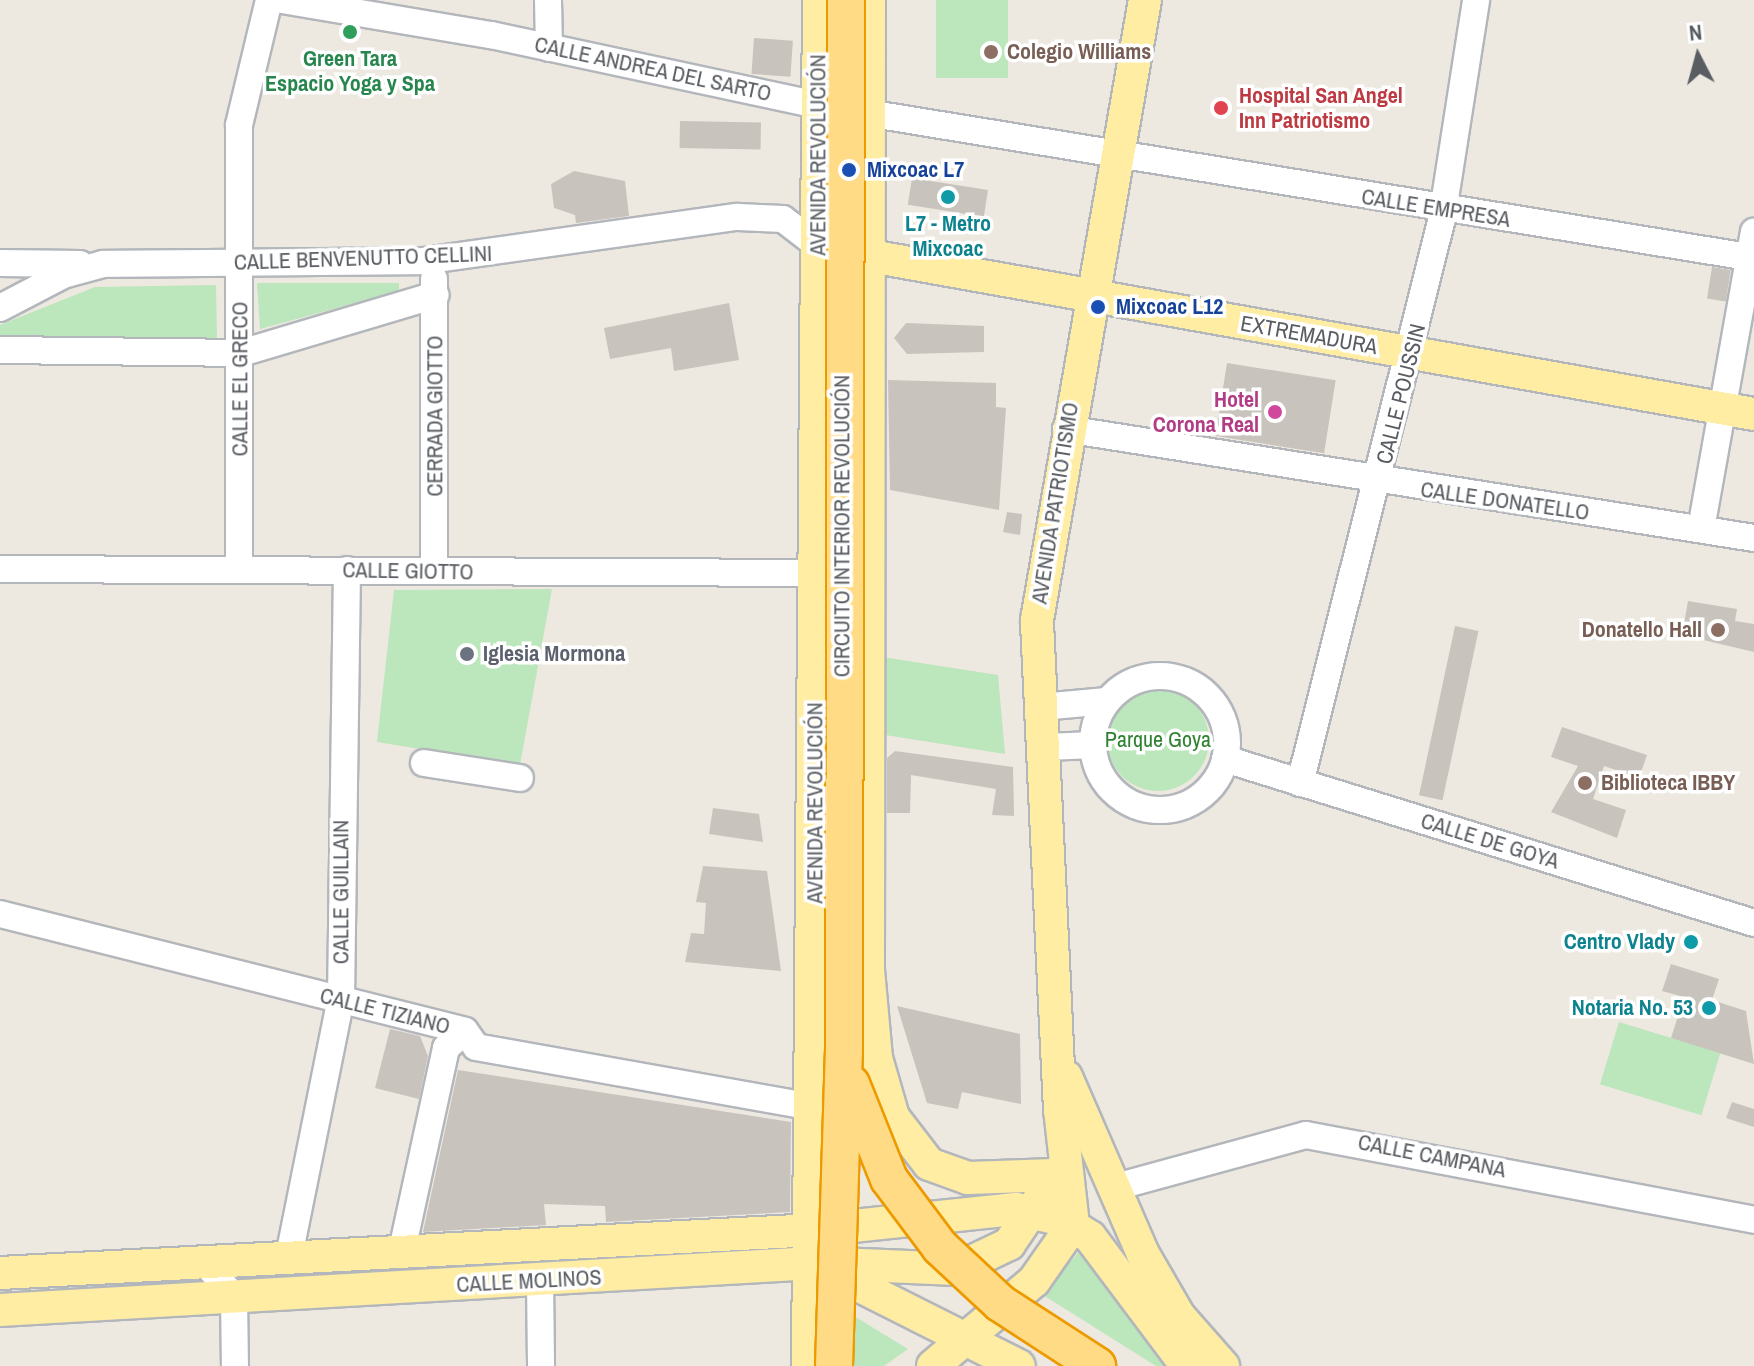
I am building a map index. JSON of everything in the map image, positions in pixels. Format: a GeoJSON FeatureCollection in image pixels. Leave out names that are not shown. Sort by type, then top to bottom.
{"type":"FeatureCollection","features":[{"type":"Feature","properties":{"kind":"highway","name":"CIRCUITO INTERIOR REVOLUCIÓN"},"geometry":{"type":"LineString","coordinates":[[844,1052],[846,0]]}},
{"type":"Feature","properties":{"kind":"highway"},"geometry":{"type":"LineString","coordinates":[[834,1366],[844,1052]]}},
{"type":"Feature","properties":{"kind":"highway"},"geometry":{"type":"LineString","coordinates":[[844,1052],[870,1143],[909,1209],[973,1281],[1097,1366]]}},
{"type":"Feature","properties":{"kind":"main road","name":"AVENIDA REVOLUCIÓN"},"geometry":{"type":"LineString","coordinates":[[808,1366],[815,1230],[819,0]]}},
{"type":"Feature","properties":{"kind":"main road"},"geometry":{"type":"LineString","coordinates":[[869,0],[868,970],[880,1077],[905,1139],[937,1169],[981,1179],[1059,1166]]}},
{"type":"Feature","properties":{"kind":"main road","name":"AVENIDA PATRIOTISMO"},"geometry":{"type":"LineString","coordinates":[[1073,1225],[1059,1166],[1059,1060],[1046,747],[1041,707],[1041,574],[1145,0]]}},
{"type":"Feature","properties":{"kind":"main road","name":"EXTREMADURA"},"geometry":{"type":"LineString","coordinates":[[817,245],[1739,411]]}},
{"type":"Feature","properties":{"kind":"main road","name":"AVENIDA PATRIOTISMO"},"geometry":{"type":"LineString","coordinates":[[1059,1060],[1112,1188],[1179,1316],[1223,1366]]}},
{"type":"Feature","properties":{"kind":"main road","name":"CALLE MOLINOS"},"geometry":{"type":"LineString","coordinates":[[0,1310],[814,1263],[975,1266],[1009,1244],[1034,1210],[1059,1166]]}},
{"type":"Feature","properties":{"kind":"main road","name":"CALLE MOLINOS"},"geometry":{"type":"LineString","coordinates":[[0,1273],[815,1230],[1034,1210],[1073,1225],[1105,1251],[1187,1366]]}},
{"type":"Feature","properties":{"kind":"main road"},"geometry":{"type":"LineString","coordinates":[[933,1366],[970,1339],[1034,1281],[1073,1225]]}},
{"type":"Feature","properties":{"kind":"main road"},"geometry":{"type":"LineString","coordinates":[[814,1263],[1019,1366]]}},
{"type":"Feature","properties":{"kind":"street","name":"CALLE EL GRECO"},"geometry":{"type":"LineString","coordinates":[[239,569],[239,125],[269,0]]}},
{"type":"Feature","properties":{"kind":"street","name":"CALLE ANDREA DEL SARTO"},"geometry":{"type":"LineString","coordinates":[[283,0],[549,48],[818,105],[1118,156]]}},
{"type":"Feature","properties":{"kind":"street"},"geometry":{"type":"LineString","coordinates":[[548,0],[549,48]]}},
{"type":"Feature","properties":{"kind":"street","name":"CALLE POUSSIN"},"geometry":{"type":"LineString","coordinates":[[1300,783],[1379,483],[1444,209],[1476,0]]}},
{"type":"Feature","properties":{"kind":"street","name":"CALLE EMPRESA"},"geometry":{"type":"LineString","coordinates":[[1118,156],[1444,209],[1753,249]]}},
{"type":"Feature","properties":{"kind":"street","name":"CALLE BENVENUTTO CELLINI"},"geometry":{"type":"LineString","coordinates":[[0,308],[63,275],[103,264],[433,260],[738,217],[783,219],[817,245]]}},
{"type":"Feature","properties":{"kind":"street"},"geometry":{"type":"LineString","coordinates":[[1701,529],[1739,411],[1753,249]]}},
{"type":"Feature","properties":{"kind":"street","name":"CERRADA GIOTTO"},"geometry":{"type":"LineString","coordinates":[[433,260],[436,295],[434,571]]}},
{"type":"Feature","properties":{"kind":"street"},"geometry":{"type":"LineString","coordinates":[[0,263],[103,264]]}},
{"type":"Feature","properties":{"kind":"street"},"geometry":{"type":"LineString","coordinates":[[0,350],[241,353],[436,295]]}},
{"type":"Feature","properties":{"kind":"street","name":"CALLE DONATELLO"},"geometry":{"type":"LineString","coordinates":[[1066,429],[1379,483],[1754,538]]}},
{"type":"Feature","properties":{"kind":"street","name":"CALLE GIOTTO"},"geometry":{"type":"LineString","coordinates":[[0,569],[815,573]]}},
{"type":"Feature","properties":{"kind":"street","name":"CALLE GUILLAIN"},"geometry":{"type":"LineString","coordinates":[[289,1256],[341,999],[347,570]]}},
{"type":"Feature","properties":{"kind":"street"},"geometry":{"type":"LineString","coordinates":[[1041,707],[1107,701],[1147,677],[1193,684],[1223,718],[1225,759],[1200,797],[1149,809],[1113,791],[1093,745],[1107,701]]}},
{"type":"Feature","properties":{"kind":"street"},"geometry":{"type":"LineString","coordinates":[[1046,747],[1093,745]]}},
{"type":"Feature","properties":{"kind":"street","name":"CALLE DE GOYA"},"geometry":{"type":"LineString","coordinates":[[1225,759],[1754,923]]}},
{"type":"Feature","properties":{"kind":"street"},"geometry":{"type":"LineString","coordinates":[[424,763],[520,778]]}},
{"type":"Feature","properties":{"kind":"street","name":"CALLE TIZIANO"},"geometry":{"type":"LineString","coordinates":[[0,914],[465,1031],[476,1047],[813,1107]]}},
{"type":"Feature","properties":{"kind":"street"},"geometry":{"type":"LineString","coordinates":[[402,1250],[446,1048],[465,1031]]}},
{"type":"Feature","properties":{"kind":"street","name":"CALLE CAMPANA"},"geometry":{"type":"LineString","coordinates":[[1112,1188],[1283,1138],[1331,1136],[1754,1220]]}},
{"type":"Feature","properties":{"kind":"street"},"geometry":{"type":"LineString","coordinates":[[203,1260],[234,1297],[235,1366]]}},
{"type":"Feature","properties":{"kind":"street"},"geometry":{"type":"LineString","coordinates":[[540,1281],[541,1366]]}},
{"type":"Feature","properties":{"kind":"green space"},"geometry":{"type":"Polygon","coordinates":[[[936,0],[1008,0],[1008,78],[936,78],[936,0]]]}},
{"type":"Feature","properties":{"kind":"green space"},"geometry":{"type":"Polygon","coordinates":[[[257,283],[399,283],[399,291],[260,329],[257,283]]]}},
{"type":"Feature","properties":{"kind":"green space"},"geometry":{"type":"Polygon","coordinates":[[[216,285],[217,338],[0,336],[0,325],[95,287],[216,285]]]}},
{"type":"Feature","properties":{"kind":"green space"},"geometry":{"type":"Polygon","coordinates":[[[552,589],[520,765],[377,742],[394,590],[552,589]]]}},
{"type":"Feature","properties":{"kind":"green space"},"geometry":{"type":"Polygon","coordinates":[[[876,656],[998,675],[1005,754],[879,734],[876,656]]]}},
{"type":"Feature","properties":{"kind":"green space","name":"Parque Goya"},"geometry":{"type":"Polygon","coordinates":[[[1158,689],[1177,693],[1194,704],[1205,721],[1209,740],[1205,759],[1194,776],[1177,787],[1158,791],[1139,787],[1122,776],[1111,759],[1107,740],[1111,721],[1122,704],[1139,693],[1158,689]]]}},
{"type":"Feature","properties":{"kind":"green space"},"geometry":{"type":"Polygon","coordinates":[[[1619,1022],[1720,1053],[1701,1115],[1600,1084],[1619,1022]]]}},
{"type":"Feature","properties":{"kind":"green space"},"geometry":{"type":"Polygon","coordinates":[[[1081,1249],[1174,1366],[1156,1366],[1043,1295],[1081,1249]]]}},
{"type":"Feature","properties":{"kind":"green space"},"geometry":{"type":"Polygon","coordinates":[[[849,1313],[908,1349],[884,1366],[848,1366],[849,1313]]]}},
{"type":"Feature","properties":{"kind":"building"},"geometry":{"type":"Polygon","coordinates":[[[754,38],[793,41],[790,77],[751,74],[754,38]]]}},
{"type":"Feature","properties":{"kind":"building"},"geometry":{"type":"Polygon","coordinates":[[[680,121],[761,122],[761,149],[680,148],[680,121]]]}},
{"type":"Feature","properties":{"kind":"building"},"geometry":{"type":"Polygon","coordinates":[[[574,171],[625,181],[629,216],[576,223],[575,215],[554,208],[551,184],[574,171]]]}},
{"type":"Feature","properties":{"kind":"building","name":"L7 - Metro Mixcoac"},"geometry":{"type":"Polygon","coordinates":[[[912,178],[988,190],[984,217],[908,205],[912,178]]]}},
{"type":"Feature","properties":{"kind":"building"},"geometry":{"type":"Polygon","coordinates":[[[1712,267],[1731,270],[1726,302],[1707,299],[1712,267]]]}},
{"type":"Feature","properties":{"kind":"building"},"geometry":{"type":"Polygon","coordinates":[[[729,303],[739,360],[674,371],[671,348],[610,359],[604,328],[729,303]]]}},
{"type":"Feature","properties":{"kind":"building"},"geometry":{"type":"Polygon","coordinates":[[[906,323],[984,326],[984,352],[907,354],[894,338],[906,323]]]}},
{"type":"Feature","properties":{"kind":"building","name":"Hotel Corona Real"},"geometry":{"type":"Polygon","coordinates":[[[1227,363],[1336,380],[1324,453],[1215,436],[1227,363]]]}},
{"type":"Feature","properties":{"kind":"building"},"geometry":{"type":"Polygon","coordinates":[[[888,380],[996,383],[996,407],[1006,408],[999,510],[890,490],[888,380]]]}},
{"type":"Feature","properties":{"kind":"building"},"geometry":{"type":"Polygon","coordinates":[[[1007,512],[1022,514],[1020,535],[1003,532],[1007,512]]]}},
{"type":"Feature","properties":{"kind":"building","name":"Donatello Hall"},"geometry":{"type":"Polygon","coordinates":[[[1688,601],[1737,609],[1735,621],[1754,624],[1754,652],[1682,635],[1688,601]]]}},
{"type":"Feature","properties":{"kind":"building"},"geometry":{"type":"Polygon","coordinates":[[[1455,626],[1478,631],[1443,800],[1419,795],[1455,626]]]}},
{"type":"Feature","properties":{"kind":"building","name":"Biblioteca IBBY"},"geometry":{"type":"Polygon","coordinates":[[[1562,727],[1647,755],[1639,778],[1604,766],[1593,799],[1626,810],[1617,838],[1551,812],[1578,766],[1551,757],[1562,727]]]}},
{"type":"Feature","properties":{"kind":"building"},"geometry":{"type":"Polygon","coordinates":[[[895,751],[1013,767],[1014,816],[992,815],[996,789],[911,775],[910,813],[887,813],[887,758],[895,751]]]}},
{"type":"Feature","properties":{"kind":"building"},"geometry":{"type":"Polygon","coordinates":[[[713,808],[759,814],[763,842],[709,834],[713,808]]]}},
{"type":"Feature","properties":{"kind":"building"},"geometry":{"type":"Polygon","coordinates":[[[703,866],[767,871],[781,971],[685,962],[691,933],[704,934],[706,903],[696,902],[703,866]]]}},
{"type":"Feature","properties":{"kind":"building","name":"Notaria No. 53"},"geometry":{"type":"Polygon","coordinates":[[[1671,964],[1719,979],[1712,1000],[1746,1011],[1754,1064],[1671,1038],[1684,997],[1662,991],[1671,964]]]}},
{"type":"Feature","properties":{"kind":"building"},"geometry":{"type":"Polygon","coordinates":[[[897,1006],[1020,1034],[1021,1104],[962,1092],[958,1109],[927,1103],[897,1006]]]}},
{"type":"Feature","properties":{"kind":"building"},"geometry":{"type":"Polygon","coordinates":[[[390,1029],[420,1036],[428,1056],[419,1099],[375,1088],[390,1029]]]}},
{"type":"Feature","properties":{"kind":"building"},"geometry":{"type":"Polygon","coordinates":[[[458,1070],[791,1122],[790,1212],[606,1222],[605,1206],[544,1204],[546,1225],[423,1232],[458,1070]]]}},
{"type":"Feature","properties":{"kind":"building"},"geometry":{"type":"Polygon","coordinates":[[[1732,1102],[1754,1109],[1754,1127],[1726,1118],[1732,1102]]]}},
{"type":"Feature","properties":{"kind":"place","name":"Green Tara Espacio Yoga y Spa"},"geometry":{"type":"Point","coordinates":[350,32]}},
{"type":"Feature","properties":{"kind":"place","name":"Colegio Williams"},"geometry":{"type":"Point","coordinates":[991,52]}},
{"type":"Feature","properties":{"kind":"place","name":"Hospital San Angel Inn Patriotismo"},"geometry":{"type":"Point","coordinates":[1221,108]}},
{"type":"Feature","properties":{"kind":"place","name":"Mixcoac L7"},"geometry":{"type":"Point","coordinates":[849,170]}},
{"type":"Feature","properties":{"kind":"place","name":"L7 - Metro Mixcoac"},"geometry":{"type":"Point","coordinates":[948,197]}},
{"type":"Feature","properties":{"kind":"place","name":"Mixcoac L12"},"geometry":{"type":"Point","coordinates":[1098,307]}},
{"type":"Feature","properties":{"kind":"place","name":"Hotel Corona Real"},"geometry":{"type":"Point","coordinates":[1275,412]}},
{"type":"Feature","properties":{"kind":"place","name":"Donatello Hall"},"geometry":{"type":"Point","coordinates":[1718,630]}},
{"type":"Feature","properties":{"kind":"place","name":"Iglesia Mormona"},"geometry":{"type":"Point","coordinates":[467,654]}},
{"type":"Feature","properties":{"kind":"place","name":"Biblioteca IBBY"},"geometry":{"type":"Point","coordinates":[1585,783]}},
{"type":"Feature","properties":{"kind":"place","name":"Centro Vlady"},"geometry":{"type":"Point","coordinates":[1691,942]}},
{"type":"Feature","properties":{"kind":"place","name":"Notaria No. 53"},"geometry":{"type":"Point","coordinates":[1709,1008]}}]}
